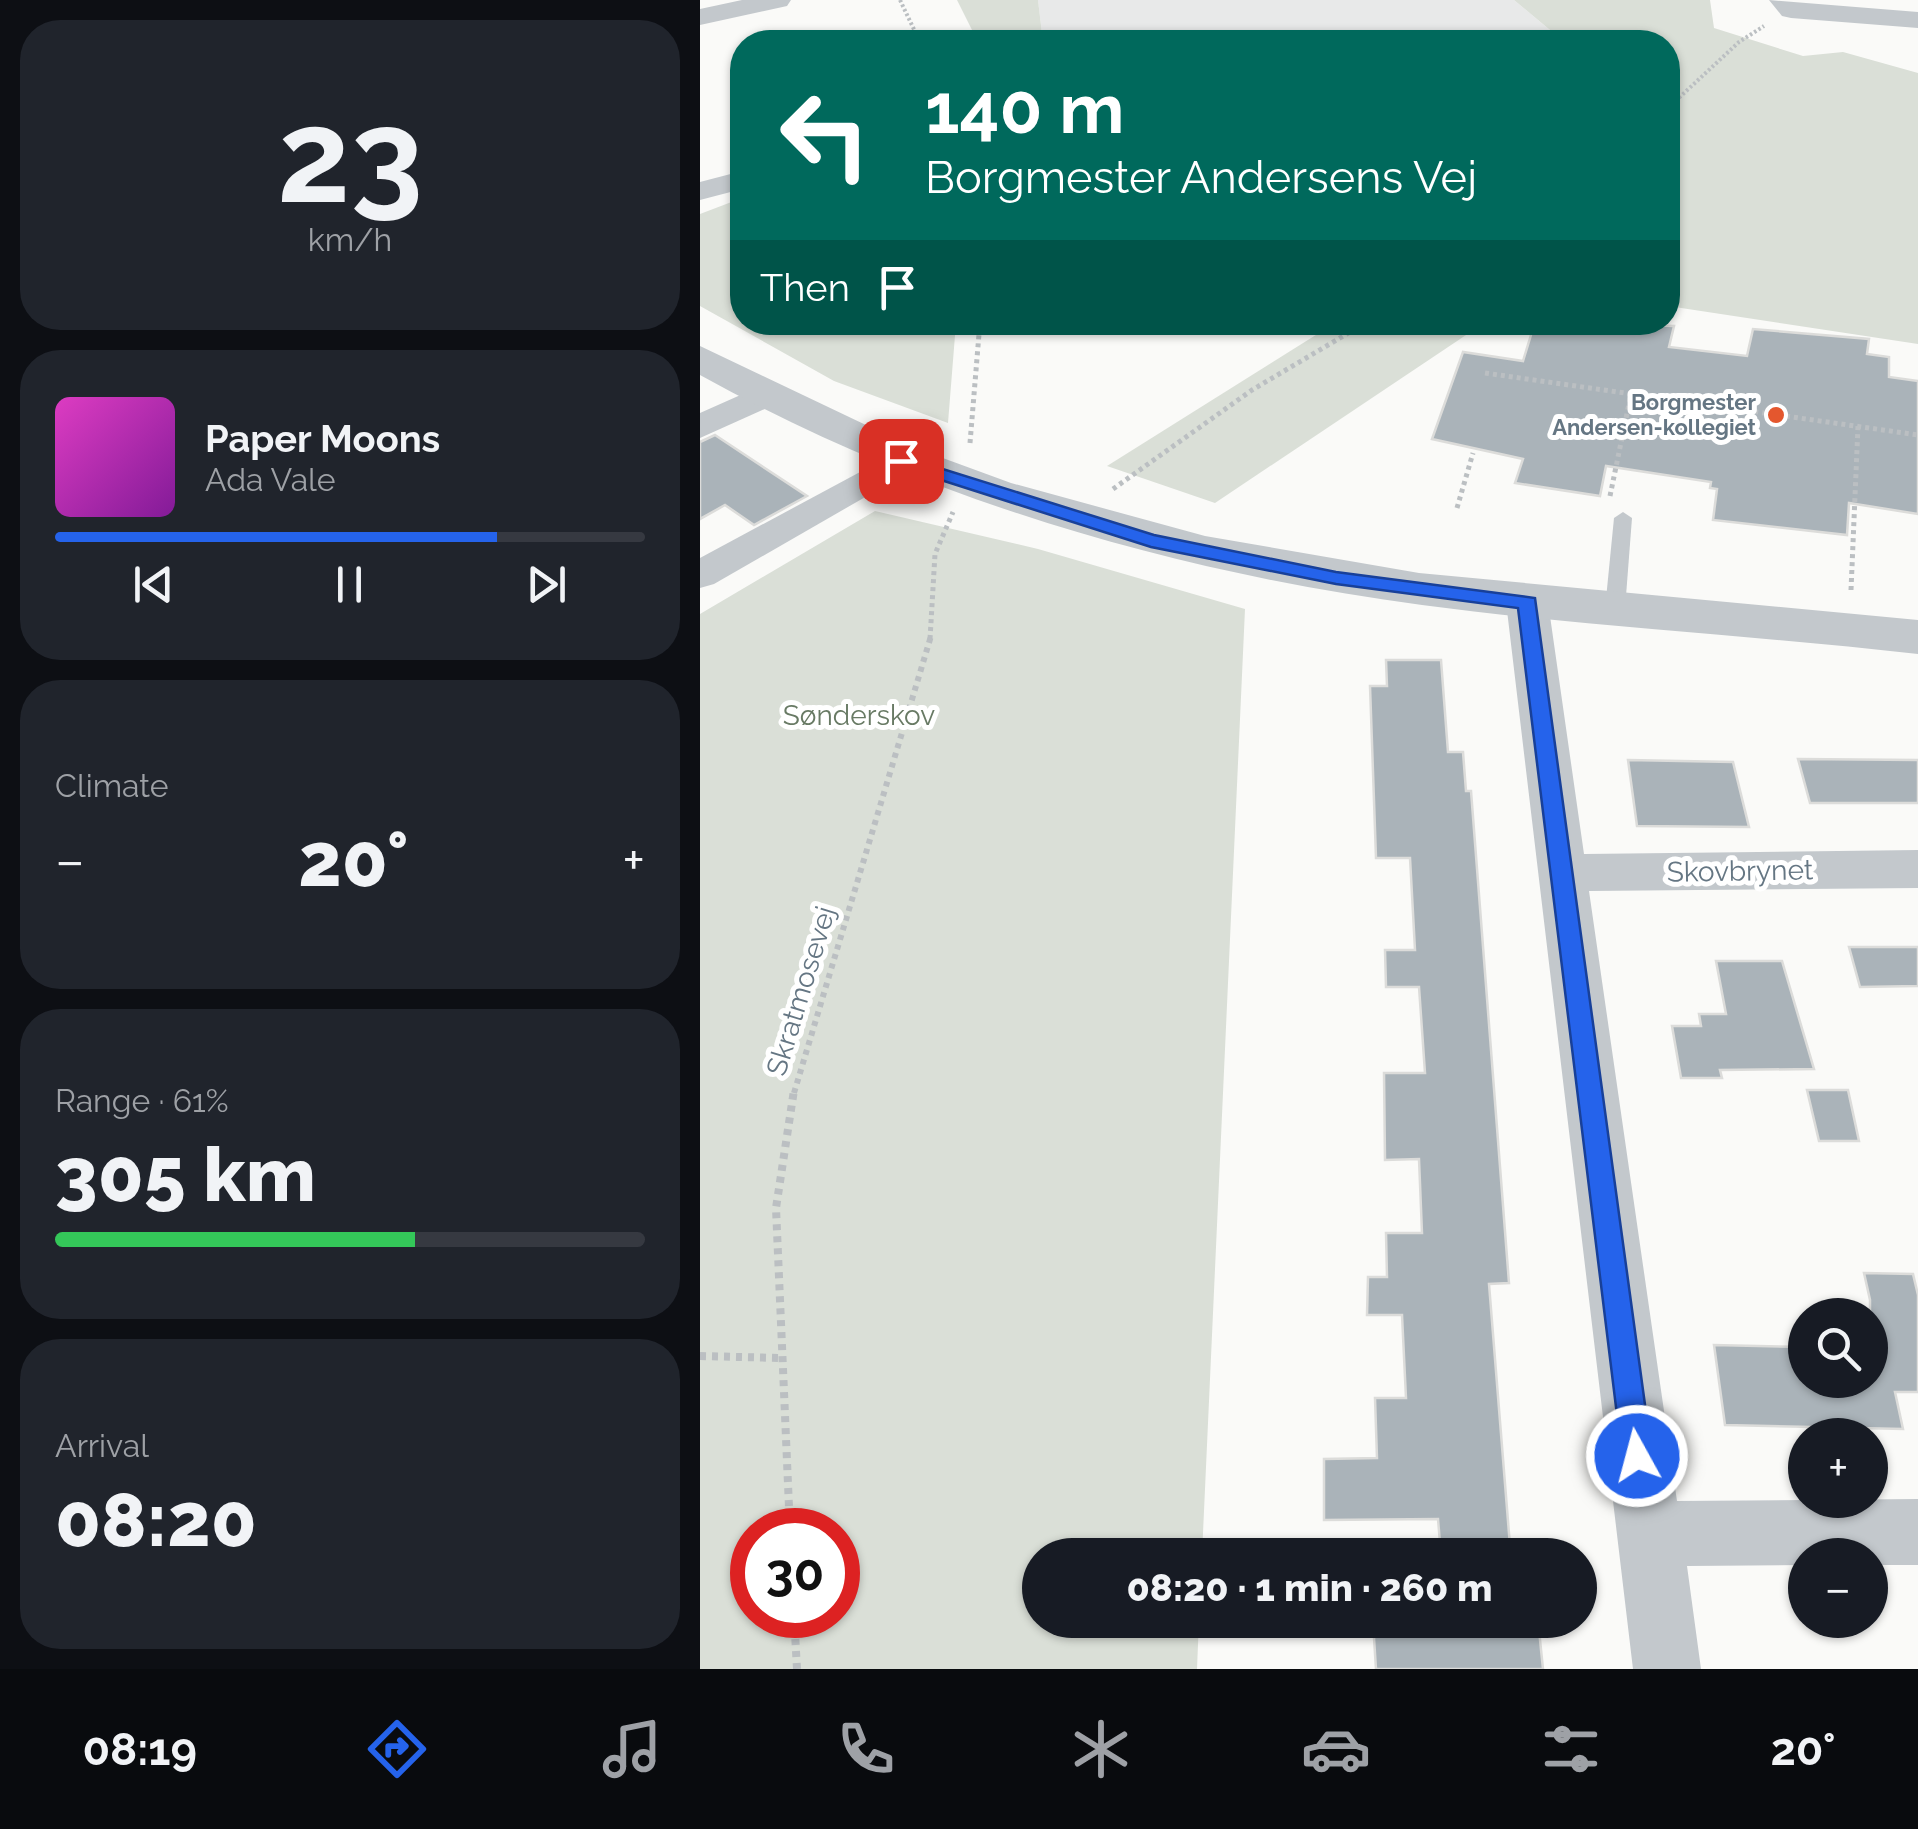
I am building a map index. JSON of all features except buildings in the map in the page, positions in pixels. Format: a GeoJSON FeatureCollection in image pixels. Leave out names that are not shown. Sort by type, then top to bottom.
{"type":"FeatureCollection","features":[{"type":"Feature","properties":{"kind":"street"},"geometry":{"type":"LineString","coordinates":[[700,18],[778,0]]}},
{"type":"Feature","properties":{"kind":"street"},"geometry":{"type":"LineString","coordinates":[[1787,5],[1918,20]]}},
{"type":"Feature","properties":{"kind":"street"},"geometry":{"type":"LineString","coordinates":[[700,191],[730,183]]}},
{"type":"Feature","properties":{"kind":"street"},"geometry":{"type":"LineString","coordinates":[[700,358],[763,396],[901,461],[1151,541],[1336,578],[1528,602],[1918,637]]}},
{"type":"Feature","properties":{"kind":"street"},"geometry":{"type":"LineString","coordinates":[[700,427],[763,396]]}},
{"type":"Feature","properties":{"kind":"street"},"geometry":{"type":"LineString","coordinates":[[700,576],[901,461]]}},
{"type":"Feature","properties":{"kind":"street"},"geometry":{"type":"LineString","coordinates":[[1528,602],[1667,1669]]}},
{"type":"Feature","properties":{"kind":"street","name":"Skovbrynet"},"geometry":{"type":"LineString","coordinates":[[1562,873],[1918,869]]}},
{"type":"Feature","properties":{"kind":"street"},"geometry":{"type":"LineString","coordinates":[[1647,1534],[1918,1532]]}},
{"type":"Feature","properties":{"kind":"lane"},"geometry":{"type":"LineString","coordinates":[[1615,609],[1623,518]]}},
{"type":"Feature","properties":{"kind":"path"},"geometry":{"type":"LineString","coordinates":[[900,0],[914,30]]}},
{"type":"Feature","properties":{"kind":"path"},"geometry":{"type":"LineString","coordinates":[[1680,97],[1738,42],[1787,5]]}},
{"type":"Feature","properties":{"kind":"path","name":"Skratmosevej"},"geometry":{"type":"LineString","coordinates":[[789,1508],[776,1208],[795,1086],[932,634],[935,554],[966,482],[979,335]]}},
{"type":"Feature","properties":{"kind":"path"},"geometry":{"type":"LineString","coordinates":[[1082,520],[1127,475],[1252,390],[1345,335]]}},
{"type":"Feature","properties":{"kind":"path"},"geometry":{"type":"LineString","coordinates":[[1484,373],[1918,435]]}},
{"type":"Feature","properties":{"kind":"path"},"geometry":{"type":"LineString","coordinates":[[1623,518],[1610,499],[1631,394]]}},
{"type":"Feature","properties":{"kind":"path"},"geometry":{"type":"LineString","coordinates":[[1850,629],[1858,426]]}},
{"type":"Feature","properties":{"kind":"path"},"geometry":{"type":"LineString","coordinates":[[1458,508],[1473,453]]}},
{"type":"Feature","properties":{"kind":"path"},"geometry":{"type":"LineString","coordinates":[[700,1356],[781,1358]]}},
{"type":"Feature","properties":{"kind":"path"},"geometry":{"type":"LineString","coordinates":[[795,1638],[797,1669]]}},
{"type":"Feature","properties":{"kind":"shaded area"},"geometry":{"type":"Polygon","coordinates":[[[1038,0],[1514,0],[1550,30],[1042,30],[1038,0]]]}},
{"type":"Feature","properties":{"kind":"green space"},"geometry":{"type":"Polygon","coordinates":[[[957,0],[1038,0],[1042,30],[972,30],[957,0]]]}},
{"type":"Feature","properties":{"kind":"green space"},"geometry":{"type":"Polygon","coordinates":[[[1514,0],[1710,0],[1714,28],[1803,56],[1843,52],[1918,73],[1918,344],[1680,308],[1680,30],[1550,30],[1514,0]]]}},
{"type":"Feature","properties":{"kind":"green space"},"geometry":{"type":"Polygon","coordinates":[[[730,203],[730,323],[700,306],[700,214],[730,203]]]}},
{"type":"Feature","properties":{"kind":"green space"},"geometry":{"type":"Polygon","coordinates":[[[752,335],[955,335],[948,423],[834,381],[752,335]]]}},
{"type":"Feature","properties":{"kind":"green space"},"geometry":{"type":"Polygon","coordinates":[[[1316,335],[1466,335],[1215,503],[1107,466],[1316,335]]]}},
{"type":"Feature","properties":{"kind":"green space","name":"Sønderskov"},"geometry":{"type":"Polygon","coordinates":[[[875,511],[1038,549],[1245,609],[1203,1538],[1022,1538],[1022,1638],[1198,1638],[1197,1669],[700,1669],[700,614],[875,511]]]}},
{"type":"Feature","properties":{"kind":"place","name":"Borgmester Andersen-kollegiet"},"geometry":{"type":"Point","coordinates":[1776,415]}},
{"type":"Feature","properties":{"kind":"route"},"geometry":{"type":"LineString","coordinates":[[901,461],[1151,541],[1336,578],[1528,602],[1637,1456]]}}]}
